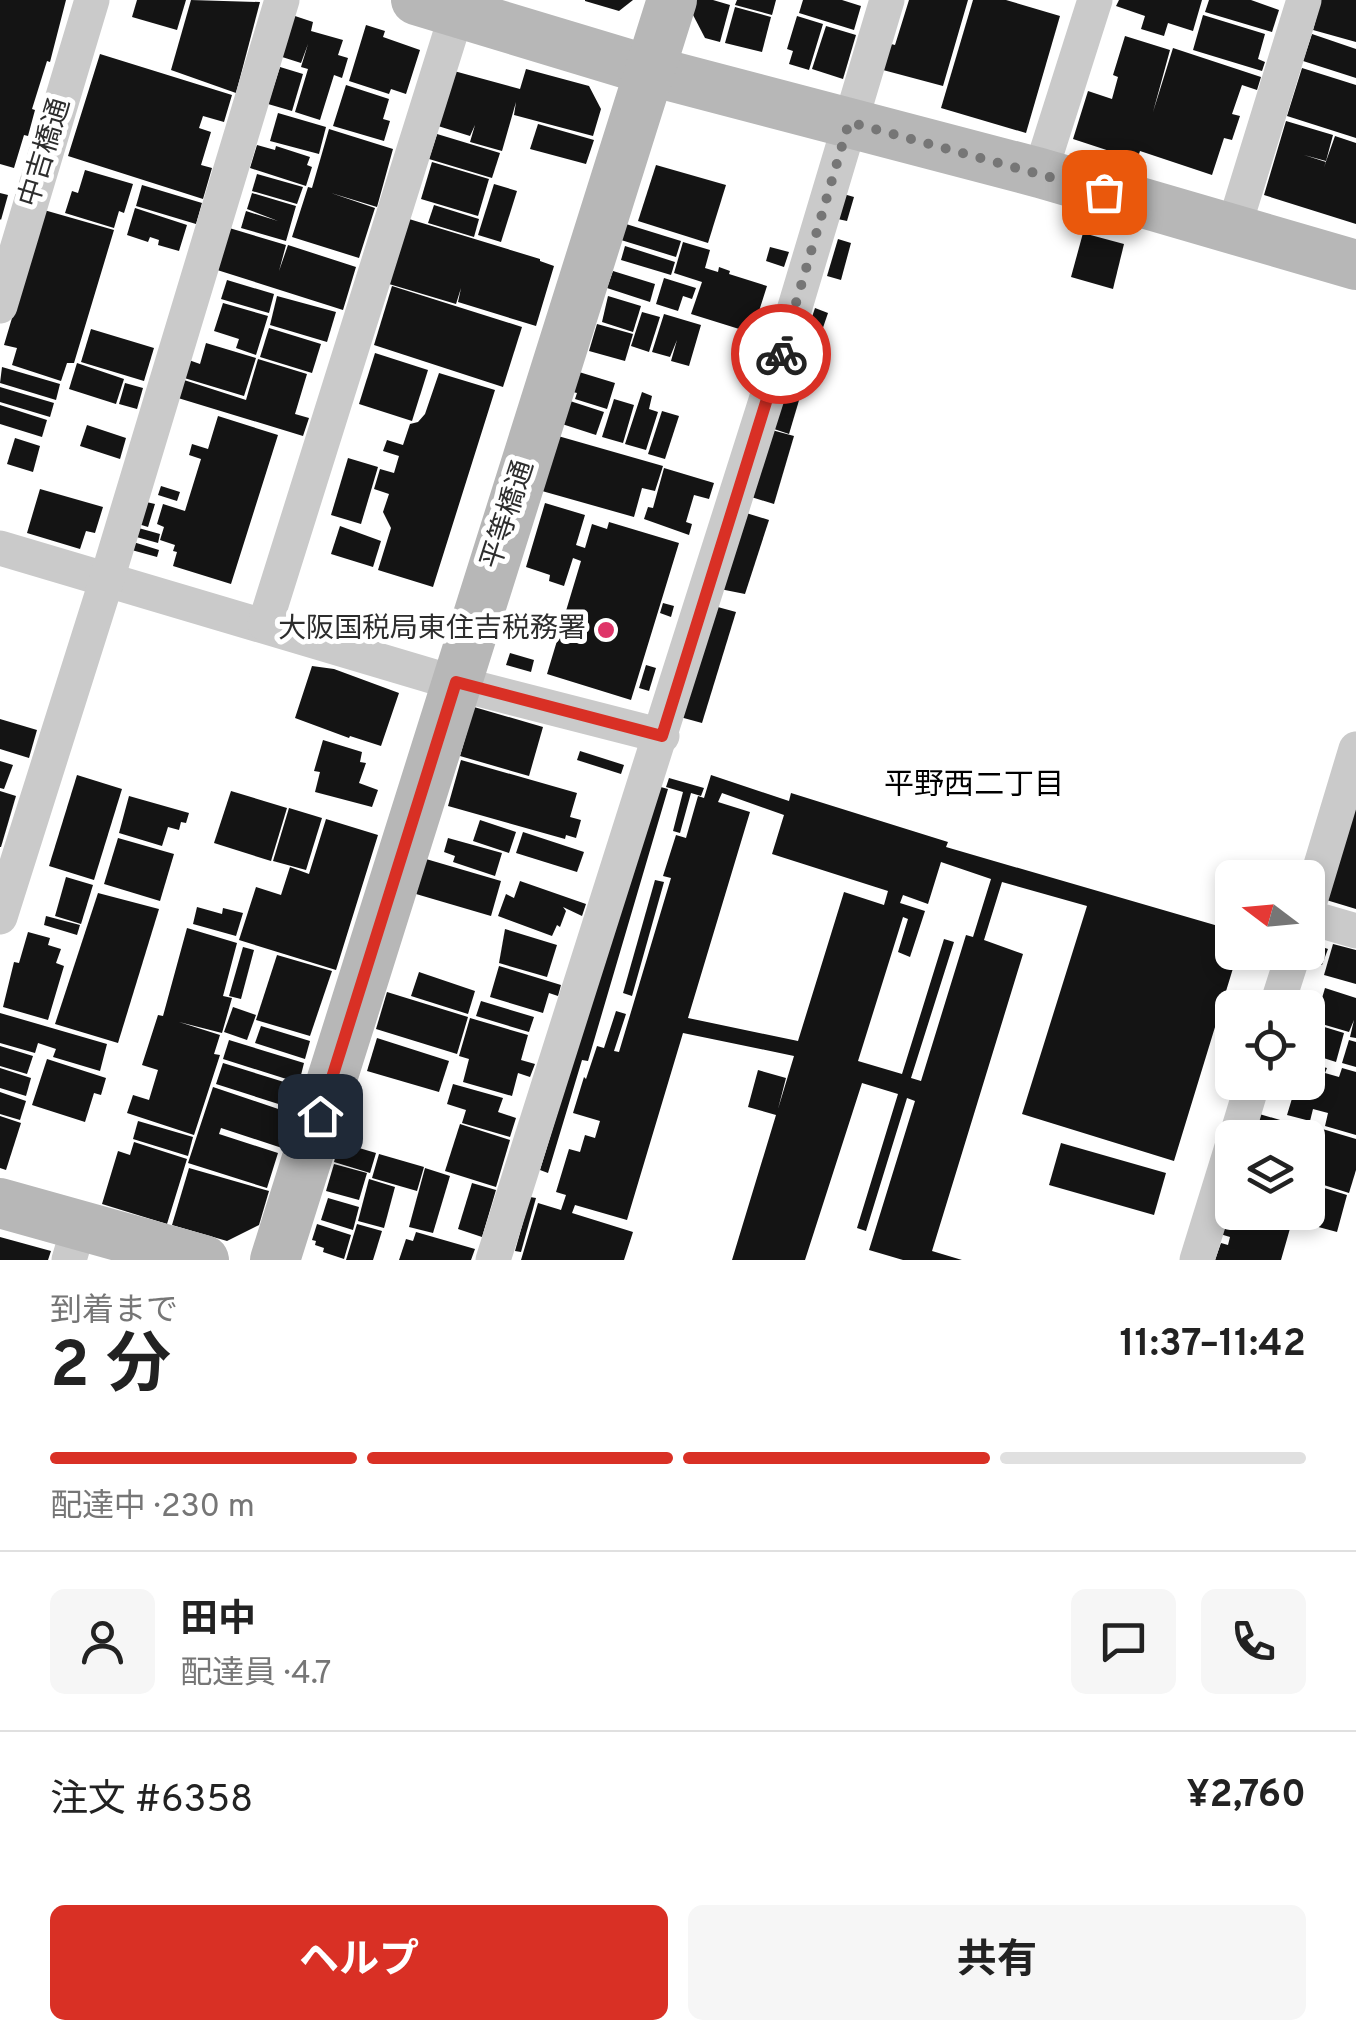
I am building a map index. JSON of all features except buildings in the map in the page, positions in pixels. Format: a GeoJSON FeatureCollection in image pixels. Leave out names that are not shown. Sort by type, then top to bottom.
{"type":"FeatureCollection","features":[{"type":"Feature","properties":{"kind":"street","name":"中吉橋通"},"geometry":{"type":"LineString","coordinates":[[0,306],[92,0]]}},
{"type":"Feature","properties":{"kind":"street"},"geometry":{"type":"LineString","coordinates":[[0,917],[282,0]]}},
{"type":"Feature","properties":{"kind":"street","name":"平等橋通"},"geometry":{"type":"LineString","coordinates":[[275,1260],[672,0]]}},
{"type":"Feature","properties":{"kind":"street"},"geometry":{"type":"LineString","coordinates":[[493,1260],[662,736],[888,0]]}},
{"type":"Feature","properties":{"kind":"street"},"geometry":{"type":"LineString","coordinates":[[1040,174],[1094,0]]}},
{"type":"Feature","properties":{"kind":"street"},"geometry":{"type":"LineString","coordinates":[[1233,230],[1304,0]]}},
{"type":"Feature","properties":{"kind":"street"},"geometry":{"type":"LineString","coordinates":[[265,624],[445,4],[651,71],[1040,174],[1356,265]]}},
{"type":"Feature","properties":{"kind":"street"},"geometry":{"type":"LineString","coordinates":[[0,548],[456,682],[662,736]]}},
{"type":"Feature","properties":{"kind":"street"},"geometry":{"type":"LineString","coordinates":[[1322,860],[1356,749]]}},
{"type":"Feature","properties":{"kind":"street"},"geometry":{"type":"LineString","coordinates":[[1325,922],[1356,931]]}},
{"type":"Feature","properties":{"kind":"street"},"geometry":{"type":"LineString","coordinates":[[1197,1260],[1215,1202]]}},
{"type":"Feature","properties":{"kind":"street"},"geometry":{"type":"LineString","coordinates":[[0,1204],[74,1243],[204,1260]]}},
{"type":"Feature","properties":{"kind":"way so far"},"geometry":{"type":"LineString","coordinates":[[781,354],[849,122],[1104,192]]}},
{"type":"Feature","properties":{"kind":"place","name":"大阪国税局東住吉税務署"},"geometry":{"type":"Point","coordinates":[606,630]}},
{"type":"Feature","properties":{"kind":"district","name":"平野西二丁目"},"geometry":{"type":"Point","coordinates":[974,786]}},
{"type":"Feature","properties":{"kind":"route"},"geometry":{"type":"LineString","coordinates":[[320,1116],[456,682],[662,736],[781,354]]}}]}
